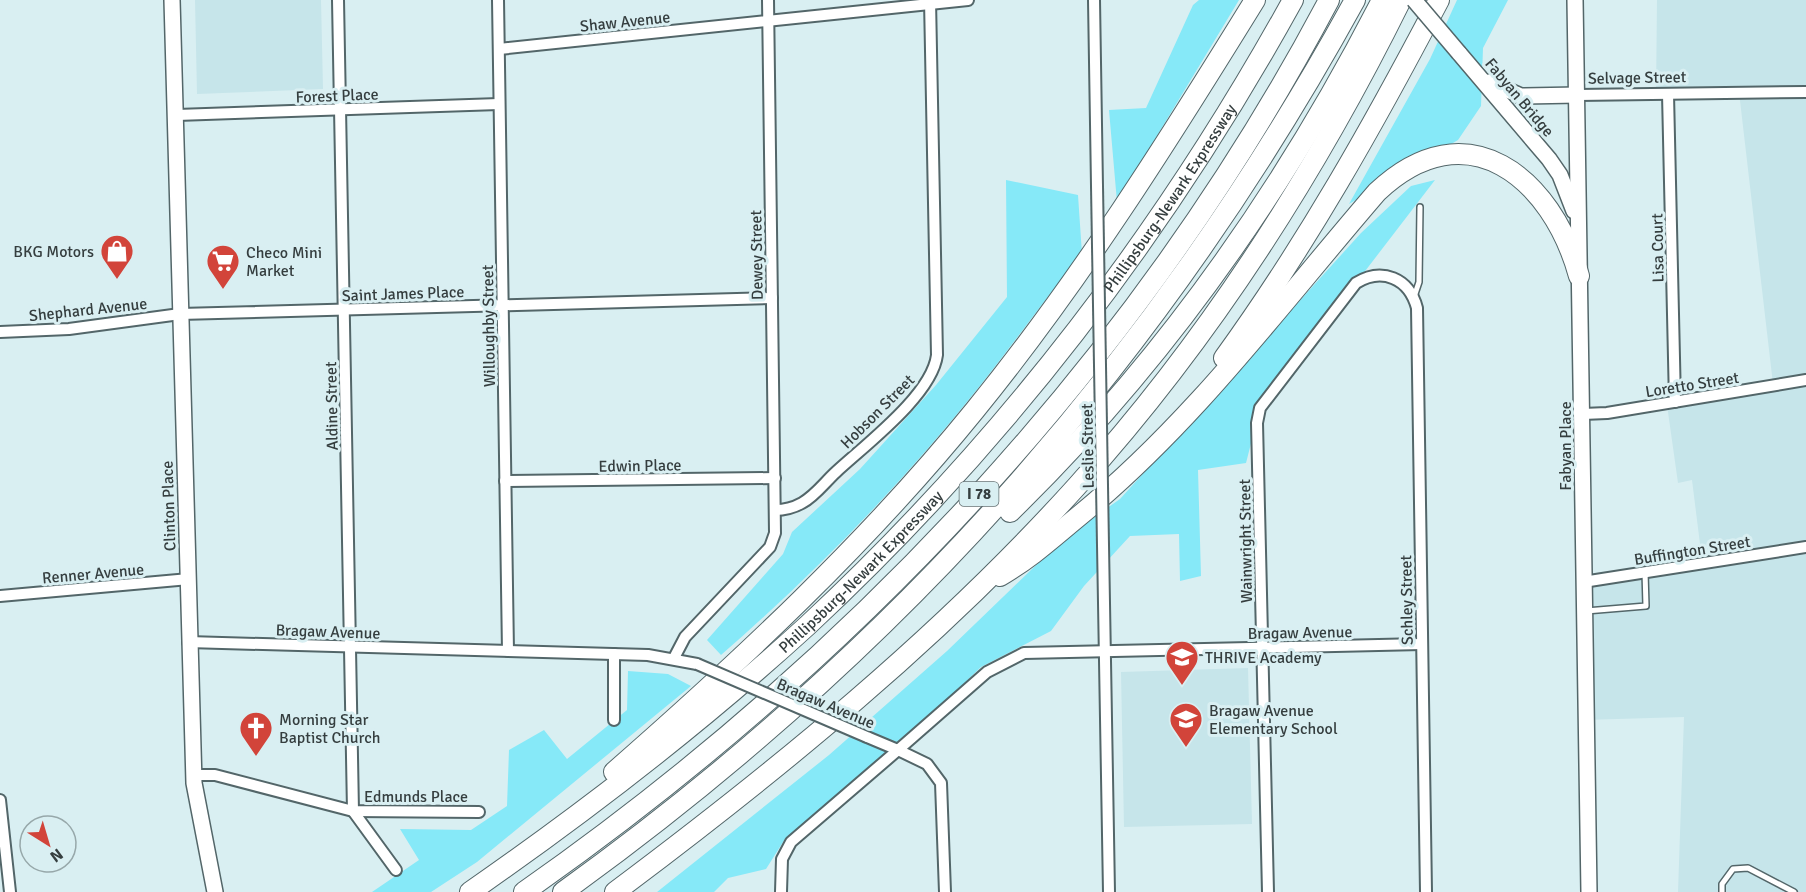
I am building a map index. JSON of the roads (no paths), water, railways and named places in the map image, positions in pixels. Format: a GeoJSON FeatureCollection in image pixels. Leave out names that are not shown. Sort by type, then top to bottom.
{"type":"FeatureCollection","features":[{"type":"Feature","properties":{"kind":"highway"},"geometry":{"type":"LineString","coordinates":[[499,872],[750,649],[808,592],[937,455],[1005,371],[1082,268],[1172,135],[1255,0]]}},
{"type":"Feature","properties":{"kind":"highway","name":"Phillipsburg-Newark Expressway"},"geometry":{"type":"LineString","coordinates":[[470,892],[647,762],[771,658],[846,587],[953,477],[1052,361],[1115,280],[1201,155],[1293,0]]}},
{"type":"Feature","properties":{"kind":"highway","name":"Phillipsburg-Newark Expressway"},"geometry":{"type":"LineString","coordinates":[[524,892],[641,805],[751,716],[858,619],[965,509],[1065,394],[1158,272],[1238,154],[1329,0]]}},
{"type":"Feature","properties":{"kind":"highway","name":"I 78"},"geometry":{"type":"LineString","coordinates":[[563,892],[727,766],[857,651],[1001,504],[1132,346],[1250,179],[1304,91],[1355,0]]}},
{"type":"Feature","properties":{"kind":"highway"},"geometry":{"type":"LineString","coordinates":[[857,651],[1019,503],[1163,344],[1218,272],[1276,186],[1333,91],[1382,0]]}},
{"type":"Feature","properties":{"kind":"highway"},"geometry":{"type":"LineString","coordinates":[[615,892],[813,736],[974,591],[1078,484],[1144,406],[1205,325],[1291,198],[1363,75],[1401,0]]}},
{"type":"Feature","properties":{"kind":"highway"},"geometry":{"type":"LineString","coordinates":[[1147,454],[1204,385],[1297,252],[1369,134],[1439,0]]}},
{"type":"Feature","properties":{"kind":"highway"},"geometry":{"type":"LineString","coordinates":[[974,591],[1031,558],[1147,454],[1232,365],[1377,192],[1396,176],[1416,165],[1437,158],[1461,156],[1483,158],[1511,170],[1533,188],[1553,212],[1568,242],[1579,276]]}},
{"type":"Feature","properties":{"kind":"street","name":"Clinton Place"},"geometry":{"type":"LineString","coordinates":[[172,0],[189,579],[188,642],[195,798],[215,892]]}},
{"type":"Feature","properties":{"kind":"street","name":"Aldine Street"},"geometry":{"type":"LineString","coordinates":[[338,0],[352,647],[353,811]]}},
{"type":"Feature","properties":{"kind":"street","name":"Willoughby Street"},"geometry":{"type":"LineString","coordinates":[[498,0],[508,651]]}},
{"type":"Feature","properties":{"kind":"street","name":"Dewey Street"},"geometry":{"type":"LineString","coordinates":[[768,0],[775,510]]}},
{"type":"Feature","properties":{"kind":"street","name":"Shaw Avenue"},"geometry":{"type":"LineString","coordinates":[[499,50],[930,2],[968,0]]}},
{"type":"Feature","properties":{"kind":"street","name":"Leslie Street"},"geometry":{"type":"LineString","coordinates":[[1094,0],[1110,892]]}},
{"type":"Feature","properties":{"kind":"street","name":"Fabyan Bridge"},"geometry":{"type":"LineString","coordinates":[[1414,0],[1560,175],[1570,196],[1578,229]]}},
{"type":"Feature","properties":{"kind":"street","name":"Fabyan Place"},"geometry":{"type":"LineString","coordinates":[[1575,0],[1589,892]]}},
{"type":"Feature","properties":{"kind":"street","name":"Hobson Street"},"geometry":{"type":"LineString","coordinates":[[775,510],[795,507],[812,496],[876,437],[927,382],[934,368],[937,355],[930,2]]}},
{"type":"Feature","properties":{"kind":"street","name":"Selvage Street"},"geometry":{"type":"LineString","coordinates":[[1475,71],[1492,84],[1514,94],[1806,93]]}},
{"type":"Feature","properties":{"kind":"street","name":"Lisa Court"},"geometry":{"type":"LineString","coordinates":[[1668,94],[1675,402]]}},
{"type":"Feature","properties":{"kind":"street","name":"Forest Place"},"geometry":{"type":"LineString","coordinates":[[177,115],[499,104]]}},
{"type":"Feature","properties":{"kind":"street","name":"Wainwright Street"},"geometry":{"type":"LineString","coordinates":[[1268,892],[1257,423],[1260,408],[1349,291],[1365,277],[1382,275],[1399,280],[1416,302]]}},
{"type":"Feature","properties":{"kind":"street","name":"Saint James Place"},"geometry":{"type":"LineString","coordinates":[[180,314],[772,298]]}},
{"type":"Feature","properties":{"kind":"street","name":"Schley Street"},"geometry":{"type":"LineString","coordinates":[[1416,302],[1426,892]]}},
{"type":"Feature","properties":{"kind":"street","name":"Shephard Avenue"},"geometry":{"type":"LineString","coordinates":[[0,332],[69,329],[180,314]]}},
{"type":"Feature","properties":{"kind":"street","name":"Loretto Street"},"geometry":{"type":"LineString","coordinates":[[1583,414],[1675,402],[1806,380]]}},
{"type":"Feature","properties":{"kind":"street","name":"Edwin Place"},"geometry":{"type":"LineString","coordinates":[[505,481],[774,478]]}},
{"type":"Feature","properties":{"kind":"street"},"geometry":{"type":"LineString","coordinates":[[674,658],[685,637],[770,547],[774,538],[775,510]]}},
{"type":"Feature","properties":{"kind":"street","name":"Buffington Street"},"geometry":{"type":"LineString","coordinates":[[1583,582],[1806,547]]}},
{"type":"Feature","properties":{"kind":"street","name":"Renner Avenue"},"geometry":{"type":"LineString","coordinates":[[0,596],[189,579]]}},
{"type":"Feature","properties":{"kind":"street","name":"Bragaw Avenue"},"geometry":{"type":"LineString","coordinates":[[188,642],[614,654],[674,658],[697,664],[898,750],[987,672],[1014,656],[1035,652],[1422,644]]}},
{"type":"Feature","properties":{"kind":"street"},"geometry":{"type":"LineString","coordinates":[[614,654],[614,720]]}},
{"type":"Feature","properties":{"kind":"street"},"geometry":{"type":"LineString","coordinates":[[781,892],[783,853],[796,836],[898,750],[927,764],[941,783],[945,892]]}},
{"type":"Feature","properties":{"kind":"street"},"geometry":{"type":"LineString","coordinates":[[194,775],[215,775],[353,811],[396,870]]}},
{"type":"Feature","properties":{"kind":"street"},"geometry":{"type":"LineString","coordinates":[[0,800],[10,892]]}},
{"type":"Feature","properties":{"kind":"street","name":"Edmunds Place"},"geometry":{"type":"LineString","coordinates":[[353,811],[478,812]]}},
{"type":"Feature","properties":{"kind":"lane","name":"Schley Street"},"geometry":{"type":"LineString","coordinates":[[1416,302],[1419,282],[1420,207]]}},
{"type":"Feature","properties":{"kind":"lane"},"geometry":{"type":"LineString","coordinates":[[1583,611],[1646,606],[1645,572]]}},
{"type":"Feature","properties":{"kind":"lane"},"geometry":{"type":"LineString","coordinates":[[1722,892],[1722,884],[1734,869],[1748,868],[1794,892]]}},
{"type":"Feature","properties":{"kind":"place","name":"BKG Motors"},"geometry":{"type":"Point","coordinates":[117,280]}},
{"type":"Feature","properties":{"kind":"place","name":"Checo Mini Market"},"geometry":{"type":"Point","coordinates":[223,290]}},
{"type":"Feature","properties":{"kind":"place","name":"THRIVE Academy"},"geometry":{"type":"Point","coordinates":[1182,686]}},
{"type":"Feature","properties":{"kind":"place","name":"Bragaw Avenue Elementary School"},"geometry":{"type":"Point","coordinates":[1186,748]}},
{"type":"Feature","properties":{"kind":"place","name":"Morning Star Baptist Church"},"geometry":{"type":"Point","coordinates":[256,757]}}]}
